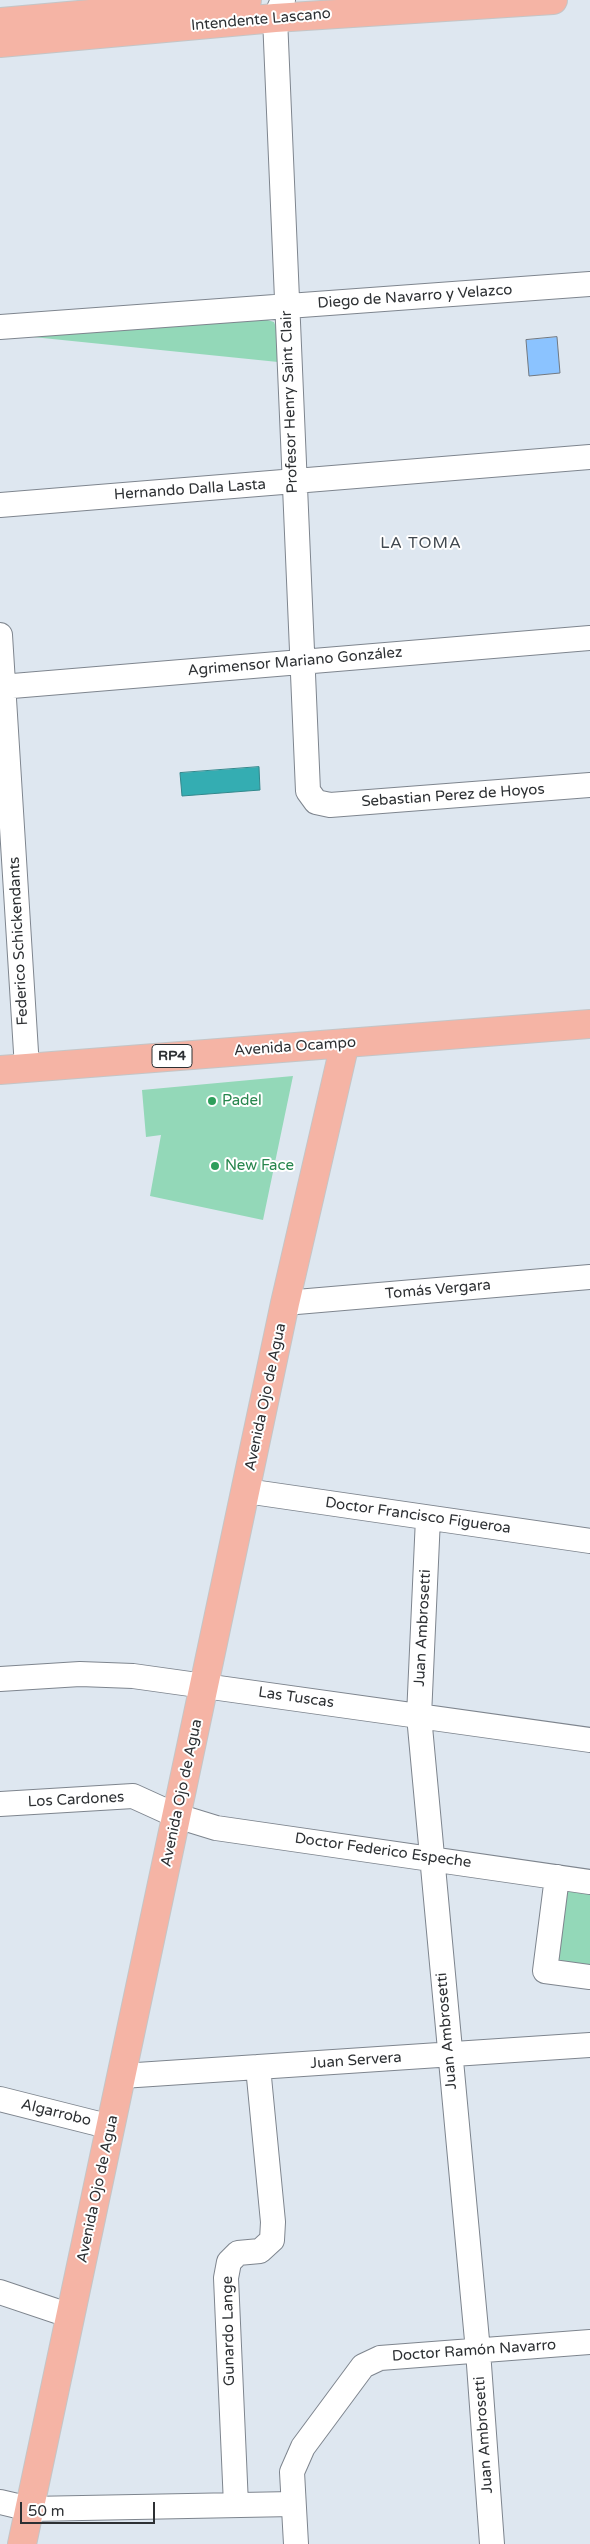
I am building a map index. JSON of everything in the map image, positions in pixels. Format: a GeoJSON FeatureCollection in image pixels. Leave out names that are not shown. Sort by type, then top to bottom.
{"type":"FeatureCollection","features":[{"type":"Feature","properties":{"kind":"main road","name":"Intendente Lascano"},"geometry":{"type":"LineString","coordinates":[[0,43],[123,14],[247,0]]}},
{"type":"Feature","properties":{"kind":"main road","name":"Intendente Lascano"},"geometry":{"type":"LineString","coordinates":[[0,22],[123,14],[553,0]]}},
{"type":"Feature","properties":{"kind":"main road","name":"Avenida Ocampo"},"geometry":{"type":"LineString","coordinates":[[0,1070],[590,1024]]}},
{"type":"Feature","properties":{"kind":"main road","name":"Avenida Ojo de Agua"},"geometry":{"type":"LineString","coordinates":[[22,2544],[204,1684],[286,1303],[345,1043]]}},
{"type":"Feature","properties":{"kind":"street","name":"Profesor Henry Saint Clair"},"geometry":{"type":"LineString","coordinates":[[279,9],[286,307],[293,482],[308,791],[316,802]]}},
{"type":"Feature","properties":{"kind":"street","name":"Diego de Navarro y Velazco"},"geometry":{"type":"LineString","coordinates":[[0,327],[590,284]]}},
{"type":"Feature","properties":{"kind":"street","name":"Hernando Dalla Lasta"},"geometry":{"type":"LineString","coordinates":[[0,505],[590,457]]}},
{"type":"Feature","properties":{"kind":"street","name":"Federico Schickendants"},"geometry":{"type":"LineString","coordinates":[[0,635],[7,868],[27,1068]]}},
{"type":"Feature","properties":{"kind":"street","name":"Agrimensor Mariano González"},"geometry":{"type":"LineString","coordinates":[[2,687],[590,638]]}},
{"type":"Feature","properties":{"kind":"street","name":"Sebastian Perez de Hoyos"},"geometry":{"type":"LineString","coordinates":[[316,802],[330,806],[590,785]]}},
{"type":"Feature","properties":{"kind":"street","name":"Tomás Vergara"},"geometry":{"type":"LineString","coordinates":[[286,1303],[590,1277]]}},
{"type":"Feature","properties":{"kind":"street","name":"Doctor Francisco Figueroa"},"geometry":{"type":"LineString","coordinates":[[246,1491],[590,1541]]}},
{"type":"Feature","properties":{"kind":"street","name":"Juan Ambrosetti"},"geometry":{"type":"LineString","coordinates":[[428,1518],[419,1716],[478,2351],[492,2544]]}},
{"type":"Feature","properties":{"kind":"street","name":"Las Tuscas"},"geometry":{"type":"LineString","coordinates":[[0,1679],[80,1674],[134,1676],[204,1684],[590,1740]]}},
{"type":"Feature","properties":{"kind":"street","name":"Los Cardones"},"geometry":{"type":"LineString","coordinates":[[0,1804],[133,1796],[177,1816]]}},
{"type":"Feature","properties":{"kind":"street","name":"Doctor Federico Espeche"},"geometry":{"type":"LineString","coordinates":[[177,1816],[216,1828],[590,1882]]}},
{"type":"Feature","properties":{"kind":"street"},"geometry":{"type":"LineString","coordinates":[[557,1877],[545,1971],[590,1977]]}},
{"type":"Feature","properties":{"kind":"street","name":"Juan Servera"},"geometry":{"type":"LineString","coordinates":[[122,2076],[590,2045]]}},
{"type":"Feature","properties":{"kind":"street","name":"Gunardo Lange"},"geometry":{"type":"LineString","coordinates":[[236,2505],[226,2278],[230,2262],[238,2253],[260,2251],[272,2240],[273,2222],[258,2067]]}},
{"type":"Feature","properties":{"kind":"street","name":"Algarrobo"},"geometry":{"type":"LineString","coordinates":[[0,2099],[111,2127]]}},
{"type":"Feature","properties":{"kind":"street"},"geometry":{"type":"LineString","coordinates":[[0,2292],[71,2316]]}},
{"type":"Feature","properties":{"kind":"street","name":"Doctor Ramón Navarro"},"geometry":{"type":"LineString","coordinates":[[293,2504],[292,2472],[303,2447],[363,2366],[380,2358],[590,2342]]}},
{"type":"Feature","properties":{"kind":"street"},"geometry":{"type":"LineString","coordinates":[[0,2502],[30,2509],[293,2504],[296,2544]]}},
{"type":"Feature","properties":{"kind":"green space"},"geometry":{"type":"Polygon","coordinates":[[[264,319],[274,322],[277,330],[278,362],[23,336],[264,319]]]}},
{"type":"Feature","properties":{"kind":"green space","name":"New Face"},"geometry":{"type":"Polygon","coordinates":[[[293,1076],[263,1220],[150,1196],[161,1135],[146,1137],[142,1090],[293,1076]]]}},
{"type":"Feature","properties":{"kind":"green space"},"geometry":{"type":"Polygon","coordinates":[[[578,1889],[590,1891],[590,1970],[560,1962],[555,1947],[567,1892],[578,1889]]]}},
{"type":"Feature","properties":{"kind":"water"},"geometry":{"type":"Polygon","coordinates":[[[259,767],[260,790],[182,796],[180,773],[259,767]]]}},
{"type":"Feature","properties":{"kind":"building"},"geometry":{"type":"Polygon","coordinates":[[[557,337],[560,373],[529,376],[526,340],[557,337]]]}},
{"type":"Feature","properties":{"kind":"place","name":"Padel"},"geometry":{"type":"Point","coordinates":[212,1101]}},
{"type":"Feature","properties":{"kind":"place","name":"New Face"},"geometry":{"type":"Point","coordinates":[215,1166]}},
{"type":"Feature","properties":{"kind":"district","name":"LA TOMA"},"geometry":{"type":"Point","coordinates":[421,544]}}]}
